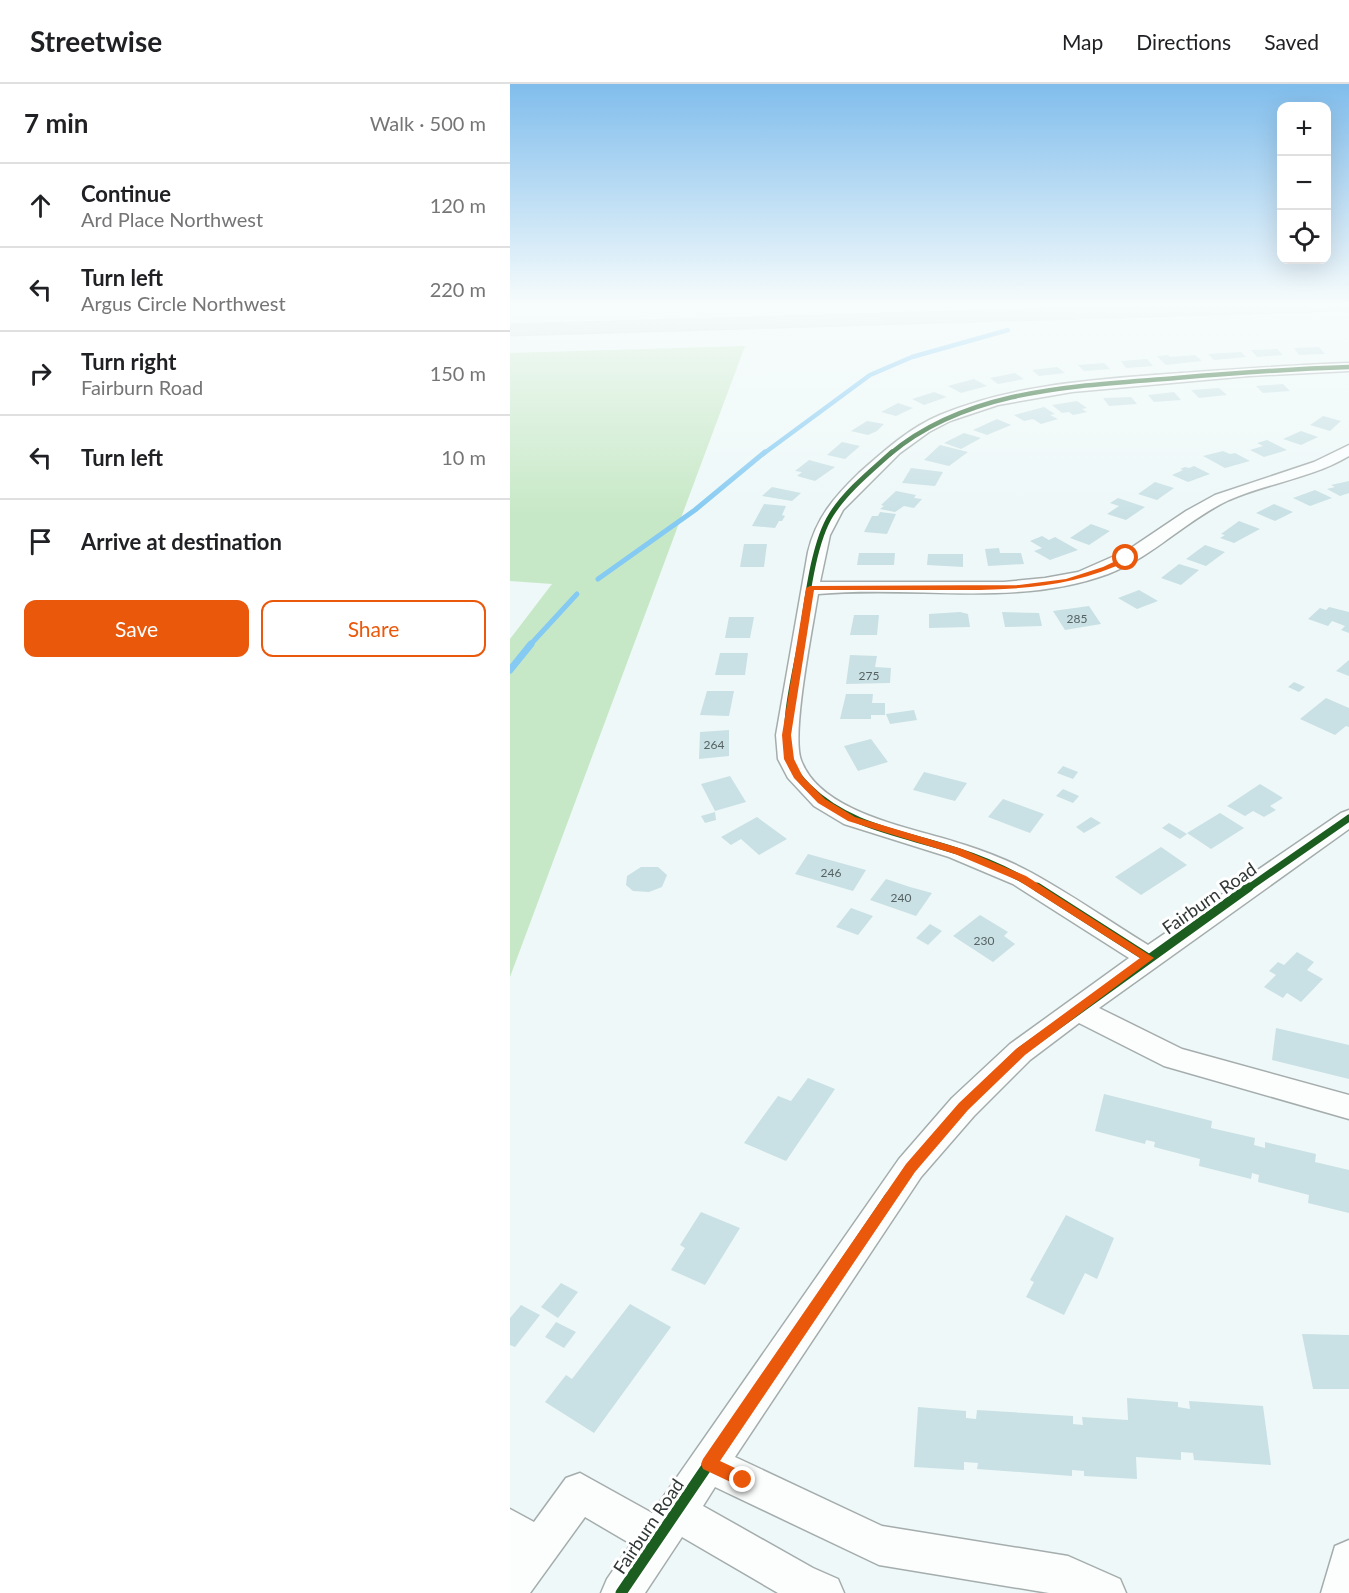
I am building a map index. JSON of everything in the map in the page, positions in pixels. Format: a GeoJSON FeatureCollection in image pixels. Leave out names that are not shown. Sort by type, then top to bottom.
{"type":"FeatureCollection","features":[{"type":"Feature","properties":{"kind":"street"},"geometry":{"type":"LineString","coordinates":[[1148,958],[1022,878],[958,851],[852,819],[822,801],[799,778],[789,759],[787,735],[810,588],[823,530],[835,508],[895,449],[945,419],[980,406],[1030,393],[1225,373]]}},
{"type":"Feature","properties":{"kind":"street"},"geometry":{"type":"LineString","coordinates":[[810,588],[1019,588],[1067,581],[1106,569],[1221,498],[1318,464],[1349,450]]}},
{"type":"Feature","properties":{"kind":"street","name":"Fairburn Road"},"geometry":{"type":"LineString","coordinates":[[621,1593],[910,1168],[963,1107],[1020,1052],[1148,958],[1347,822]]}},
{"type":"Feature","properties":{"kind":"street"},"geometry":{"type":"LineString","coordinates":[[1078,1010],[1174,1058],[1349,1107]]}},
{"type":"Feature","properties":{"kind":"street"},"geometry":{"type":"LineString","coordinates":[[709,1464],[879,1545],[1068,1576],[1106,1593]]}},
{"type":"Feature","properties":{"kind":"street"},"geometry":{"type":"LineString","coordinates":[[510,1587],[524,1539],[580,1492],[667,1525],[824,1593]]}},
{"type":"Feature","properties":{"kind":"street"},"geometry":{"type":"LineString","coordinates":[[1341,1593],[1349,1560]]}},
{"type":"Feature","properties":{"kind":"green space"},"geometry":{"type":"Polygon","coordinates":[[[510,373],[735,373],[510,977],[510,639],[552,584],[510,581],[510,373]]]}},
{"type":"Feature","properties":{"kind":"building"},"geometry":{"type":"Polygon","coordinates":[[[1016,373],[1024,379],[998,384],[990,378],[1016,373]]]}},
{"type":"Feature","properties":{"kind":"building"},"geometry":{"type":"Polygon","coordinates":[[[1036,373],[1061,373],[1039,376],[1036,373]]]}},
{"type":"Feature","properties":{"kind":"building"},"geometry":{"type":"Polygon","coordinates":[[[974,379],[987,386],[961,393],[948,386],[974,379]]]}},
{"type":"Feature","properties":{"kind":"building"},"geometry":{"type":"Polygon","coordinates":[[[1283,384],[1290,391],[1263,393],[1256,386],[1283,384]]]}},
{"type":"Feature","properties":{"kind":"building"},"geometry":{"type":"Polygon","coordinates":[[[1219,388],[1227,395],[1199,398],[1191,390],[1219,388]]]}},
{"type":"Feature","properties":{"kind":"building"},"geometry":{"type":"Polygon","coordinates":[[[934,392],[947,397],[924,405],[912,399],[934,392]]]}},
{"type":"Feature","properties":{"kind":"building"},"geometry":{"type":"Polygon","coordinates":[[[1174,392],[1181,400],[1154,402],[1148,395],[1174,392]]]}},
{"type":"Feature","properties":{"kind":"building"},"geometry":{"type":"Polygon","coordinates":[[[1131,397],[1137,404],[1109,406],[1103,398],[1131,397]]]}},
{"type":"Feature","properties":{"kind":"building"},"geometry":{"type":"Polygon","coordinates":[[[1077,401],[1087,408],[1082,409],[1087,412],[1073,415],[1069,412],[1062,413],[1052,405],[1077,401]]]}},
{"type":"Feature","properties":{"kind":"building"},"geometry":{"type":"Polygon","coordinates":[[[898,403],[913,408],[896,416],[881,412],[898,403]]]}},
{"type":"Feature","properties":{"kind":"building"},"geometry":{"type":"Polygon","coordinates":[[[1044,407],[1055,414],[1050,415],[1058,419],[1041,424],[1033,419],[1024,421],[1014,415],[1044,407]]]}},
{"type":"Feature","properties":{"kind":"building"},"geometry":{"type":"Polygon","coordinates":[[[1323,416],[1341,421],[1330,431],[1310,425],[1323,416]]]}},
{"type":"Feature","properties":{"kind":"building"},"geometry":{"type":"Polygon","coordinates":[[[997,419],[1011,425],[987,435],[973,430],[997,419]]]}},
{"type":"Feature","properties":{"kind":"building"},"geometry":{"type":"Polygon","coordinates":[[[867,421],[884,424],[877,431],[868,435],[851,431],[867,421]]]}},
{"type":"Feature","properties":{"kind":"building"},"geometry":{"type":"Polygon","coordinates":[[[1301,431],[1318,437],[1301,445],[1283,439],[1301,431]]]}},
{"type":"Feature","properties":{"kind":"building"},"geometry":{"type":"Polygon","coordinates":[[[964,433],[981,438],[961,449],[944,443],[964,433]]]}},
{"type":"Feature","properties":{"kind":"building"},"geometry":{"type":"Polygon","coordinates":[[[1267,440],[1287,450],[1264,457],[1250,450],[1263,446],[1257,443],[1267,440]]]}},
{"type":"Feature","properties":{"kind":"building"},"geometry":{"type":"Polygon","coordinates":[[[842,442],[860,446],[845,459],[827,455],[842,442]]]}},
{"type":"Feature","properties":{"kind":"building"},"geometry":{"type":"Polygon","coordinates":[[[940,445],[968,452],[949,466],[924,460],[940,445]]]}},
{"type":"Feature","properties":{"kind":"building"},"geometry":{"type":"Polygon","coordinates":[[[1223,451],[1230,454],[1235,453],[1250,461],[1225,468],[1203,456],[1223,451]]]}},
{"type":"Feature","properties":{"kind":"building"},"geometry":{"type":"Polygon","coordinates":[[[809,460],[835,467],[815,481],[797,476],[802,472],[795,471],[809,460]]]}},
{"type":"Feature","properties":{"kind":"building"},"geometry":{"type":"Polygon","coordinates":[[[1194,466],[1210,474],[1188,482],[1172,475],[1183,470],[1180,469],[1194,466]]]}},
{"type":"Feature","properties":{"kind":"building"},"geometry":{"type":"Polygon","coordinates":[[[911,468],[943,472],[935,486],[902,483],[911,468]]]}},
{"type":"Feature","properties":{"kind":"building"},"geometry":{"type":"Polygon","coordinates":[[[1349,481],[1349,493],[1340,496],[1327,489],[1335,487],[1331,485],[1349,481]]]}},
{"type":"Feature","properties":{"kind":"building"},"geometry":{"type":"Polygon","coordinates":[[[1155,482],[1174,488],[1157,500],[1138,494],[1155,482]]]}},
{"type":"Feature","properties":{"kind":"building"},"geometry":{"type":"Polygon","coordinates":[[[772,487],[801,493],[792,501],[762,496],[772,487]]]}},
{"type":"Feature","properties":{"kind":"building"},"geometry":{"type":"Polygon","coordinates":[[[1315,490],[1332,498],[1310,506],[1293,498],[1315,490]]]}},
{"type":"Feature","properties":{"kind":"building"},"geometry":{"type":"Polygon","coordinates":[[[896,491],[916,495],[914,498],[922,499],[914,508],[904,506],[895,512],[880,509],[884,506],[881,505],[896,491]]]}},
{"type":"Feature","properties":{"kind":"building"},"geometry":{"type":"Polygon","coordinates":[[[1118,498],[1145,507],[1126,520],[1107,514],[1119,506],[1110,503],[1118,498]]]}},
{"type":"Feature","properties":{"kind":"building"},"geometry":{"type":"Polygon","coordinates":[[[764,504],[786,506],[782,515],[785,516],[775,528],[752,526],[764,504]]]}},
{"type":"Feature","properties":{"kind":"building"},"geometry":{"type":"Polygon","coordinates":[[[1274,504],[1293,512],[1275,521],[1256,513],[1274,504]]]}},
{"type":"Feature","properties":{"kind":"building"},"geometry":{"type":"Polygon","coordinates":[[[880,512],[896,514],[887,534],[864,532],[872,516],[878,516],[880,512]]]}},
{"type":"Feature","properties":{"kind":"building"},"geometry":{"type":"Polygon","coordinates":[[[1239,521],[1260,529],[1234,543],[1220,538],[1225,535],[1221,534],[1239,521]]]}},
{"type":"Feature","properties":{"kind":"building"},"geometry":{"type":"Polygon","coordinates":[[[1091,524],[1110,531],[1089,545],[1070,538],[1091,524]]]}},
{"type":"Feature","properties":{"kind":"building"},"geometry":{"type":"Polygon","coordinates":[[[1042,536],[1049,540],[1055,537],[1078,550],[1050,560],[1034,551],[1042,548],[1030,541],[1042,536]]]}},
{"type":"Feature","properties":{"kind":"building"},"geometry":{"type":"Polygon","coordinates":[[[744,544],[767,544],[764,567],[740,567],[744,544]]]}},
{"type":"Feature","properties":{"kind":"building"},"geometry":{"type":"Polygon","coordinates":[[[1205,545],[1225,552],[1206,566],[1186,559],[1205,545]]]}},
{"type":"Feature","properties":{"kind":"building"},"geometry":{"type":"Polygon","coordinates":[[[999,548],[1000,553],[1021,553],[1024,564],[988,566],[985,549],[999,548]]]}},
{"type":"Feature","properties":{"kind":"building"},"geometry":{"type":"Polygon","coordinates":[[[859,553],[895,553],[894,565],[857,565],[859,553]]]}},
{"type":"Feature","properties":{"kind":"building"},"geometry":{"type":"Polygon","coordinates":[[[928,554],[963,554],[963,567],[927,565],[928,554]]]}},
{"type":"Feature","properties":{"kind":"building"},"geometry":{"type":"Polygon","coordinates":[[[1179,564],[1199,570],[1181,585],[1161,578],[1179,564]]]}},
{"type":"Feature","properties":{"kind":"building"},"geometry":{"type":"Polygon","coordinates":[[[1139,590],[1158,601],[1137,609],[1118,598],[1139,590]]]}},
{"type":"Feature","properties":{"kind":"building"},"geometry":{"type":"Polygon","coordinates":[[[1089,606],[1101,624],[1065,630],[1053,611],[1089,606]]]}},
{"type":"Feature","properties":{"kind":"building"},"geometry":{"type":"Polygon","coordinates":[[[1329,607],[1349,612],[1349,633],[1341,630],[1345,626],[1332,621],[1328,626],[1308,619],[1320,608],[1326,610],[1329,607]]]}},
{"type":"Feature","properties":{"kind":"building"},"geometry":{"type":"Polygon","coordinates":[[[960,612],[968,614],[970,627],[929,628],[929,614],[960,612]]]}},
{"type":"Feature","properties":{"kind":"building"},"geometry":{"type":"Polygon","coordinates":[[[1002,612],[1039,613],[1042,626],[1005,627],[1002,612]]]}},
{"type":"Feature","properties":{"kind":"building"},"geometry":{"type":"Polygon","coordinates":[[[854,615],[879,615],[877,635],[850,635],[854,615]]]}},
{"type":"Feature","properties":{"kind":"building"},"geometry":{"type":"Polygon","coordinates":[[[729,617],[754,617],[750,638],[725,638],[729,617]]]}},
{"type":"Feature","properties":{"kind":"building"},"geometry":{"type":"Polygon","coordinates":[[[720,653],[748,653],[745,675],[715,675],[720,653]]]}},
{"type":"Feature","properties":{"kind":"building"},"geometry":{"type":"Polygon","coordinates":[[[850,655],[877,656],[875,667],[891,668],[890,683],[846,684],[850,655]]]}},
{"type":"Feature","properties":{"kind":"building"},"geometry":{"type":"Polygon","coordinates":[[[1349,660],[1349,676],[1336,671],[1349,660]]]}},
{"type":"Feature","properties":{"kind":"building"},"geometry":{"type":"Polygon","coordinates":[[[1294,682],[1305,687],[1299,692],[1288,687],[1294,682]]]}},
{"type":"Feature","properties":{"kind":"building"},"geometry":{"type":"Polygon","coordinates":[[[707,691],[734,691],[729,716],[700,715],[707,691]]]}},
{"type":"Feature","properties":{"kind":"building"},"geometry":{"type":"Polygon","coordinates":[[[846,694],[873,694],[872,703],[885,703],[885,715],[871,715],[871,719],[840,719],[846,694]]]}},
{"type":"Feature","properties":{"kind":"building"},"geometry":{"type":"Polygon","coordinates":[[[1326,698],[1349,708],[1349,727],[1346,726],[1335,735],[1300,719],[1326,698]]]}},
{"type":"Feature","properties":{"kind":"building"},"geometry":{"type":"Polygon","coordinates":[[[914,710],[917,720],[890,724],[886,714],[914,710]]]}},
{"type":"Feature","properties":{"kind":"building"},"geometry":{"type":"Polygon","coordinates":[[[729,730],[729,756],[699,759],[700,732],[729,730]]]}},
{"type":"Feature","properties":{"kind":"building"},"geometry":{"type":"Polygon","coordinates":[[[871,739],[888,762],[858,771],[844,746],[871,739]]]}},
{"type":"Feature","properties":{"kind":"building"},"geometry":{"type":"Polygon","coordinates":[[[1063,766],[1078,772],[1073,779],[1057,773],[1063,766]]]}},
{"type":"Feature","properties":{"kind":"building"},"geometry":{"type":"Polygon","coordinates":[[[924,772],[967,783],[955,801],[913,790],[924,772]]]}},
{"type":"Feature","properties":{"kind":"building"},"geometry":{"type":"Polygon","coordinates":[[[730,776],[746,802],[715,811],[701,784],[730,776]]]}},
{"type":"Feature","properties":{"kind":"building"},"geometry":{"type":"Polygon","coordinates":[[[1260,784],[1283,798],[1270,806],[1276,810],[1264,817],[1253,811],[1245,816],[1227,806],[1260,784]]]}},
{"type":"Feature","properties":{"kind":"building"},"geometry":{"type":"Polygon","coordinates":[[[1063,789],[1079,796],[1073,803],[1056,796],[1063,789]]]}},
{"type":"Feature","properties":{"kind":"building"},"geometry":{"type":"Polygon","coordinates":[[[1003,799],[1044,814],[1030,833],[988,817],[1003,799]]]}},
{"type":"Feature","properties":{"kind":"building"},"geometry":{"type":"Polygon","coordinates":[[[715,812],[716,820],[705,823],[701,816],[715,812]]]}},
{"type":"Feature","properties":{"kind":"building"},"geometry":{"type":"Polygon","coordinates":[[[1220,813],[1244,828],[1211,849],[1187,833],[1220,813]]]}},
{"type":"Feature","properties":{"kind":"building"},"geometry":{"type":"Polygon","coordinates":[[[757,817],[787,839],[759,855],[741,839],[731,845],[721,837],[757,817]]]}},
{"type":"Feature","properties":{"kind":"building"},"geometry":{"type":"Polygon","coordinates":[[[1091,817],[1101,823],[1084,833],[1076,827],[1091,817]]]}},
{"type":"Feature","properties":{"kind":"building"},"geometry":{"type":"Polygon","coordinates":[[[1169,823],[1187,834],[1180,839],[1162,828],[1169,823]]]}},
{"type":"Feature","properties":{"kind":"building"},"geometry":{"type":"Polygon","coordinates":[[[1161,847],[1187,865],[1141,895],[1115,877],[1161,847]]]}},
{"type":"Feature","properties":{"kind":"building"},"geometry":{"type":"Polygon","coordinates":[[[808,854],[866,870],[853,891],[795,874],[808,854]]]}},
{"type":"Feature","properties":{"kind":"building"},"geometry":{"type":"Polygon","coordinates":[[[641,867],[658,867],[667,875],[662,887],[649,892],[633,891],[626,885],[627,876],[641,867]]]}},
{"type":"Feature","properties":{"kind":"building"},"geometry":{"type":"Polygon","coordinates":[[[886,879],[932,893],[916,916],[870,900],[886,879]]]}},
{"type":"Feature","properties":{"kind":"building"},"geometry":{"type":"Polygon","coordinates":[[[851,908],[873,916],[858,935],[836,927],[851,908]]]}},
{"type":"Feature","properties":{"kind":"building"},"geometry":{"type":"Polygon","coordinates":[[[980,915],[1008,932],[1004,936],[1015,944],[993,962],[953,936],[980,915]]]}},
{"type":"Feature","properties":{"kind":"building"},"geometry":{"type":"Polygon","coordinates":[[[930,924],[942,931],[928,945],[916,938],[930,924]]]}},
{"type":"Feature","properties":{"kind":"building"},"geometry":{"type":"Polygon","coordinates":[[[1297,952],[1314,962],[1307,970],[1323,979],[1301,1002],[1287,993],[1283,998],[1264,987],[1276,975],[1269,971],[1278,962],[1284,965],[1297,952]]]}},
{"type":"Feature","properties":{"kind":"building"},"geometry":{"type":"Polygon","coordinates":[[[1276,1028],[1349,1045],[1349,1079],[1272,1060],[1276,1028]]]}},
{"type":"Feature","properties":{"kind":"building"},"geometry":{"type":"Polygon","coordinates":[[[808,1078],[835,1089],[786,1161],[744,1143],[778,1096],[791,1101],[808,1078]]]}},
{"type":"Feature","properties":{"kind":"building"},"geometry":{"type":"Polygon","coordinates":[[[1104,1094],[1212,1121],[1211,1128],[1255,1138],[1254,1145],[1265,1148],[1265,1142],[1316,1154],[1315,1162],[1349,1170],[1349,1213],[1308,1203],[1309,1195],[1258,1182],[1259,1175],[1252,1173],[1251,1179],[1199,1166],[1200,1159],[1154,1147],[1155,1142],[1146,1140],[1145,1144],[1095,1131],[1104,1094]]]}},
{"type":"Feature","properties":{"kind":"building"},"geometry":{"type":"Polygon","coordinates":[[[701,1212],[740,1228],[705,1285],[671,1270],[685,1248],[680,1245],[701,1212]]]}},
{"type":"Feature","properties":{"kind":"building"},"geometry":{"type":"Polygon","coordinates":[[[1066,1215],[1114,1238],[1097,1279],[1085,1273],[1064,1315],[1026,1297],[1034,1282],[1030,1280],[1066,1215]]]}},
{"type":"Feature","properties":{"kind":"building"},"geometry":{"type":"Polygon","coordinates":[[[561,1283],[578,1292],[558,1318],[541,1307],[561,1283]]]}},
{"type":"Feature","properties":{"kind":"building"},"geometry":{"type":"Polygon","coordinates":[[[630,1304],[671,1327],[594,1433],[545,1402],[566,1375],[572,1379],[630,1304]]]}},
{"type":"Feature","properties":{"kind":"building"},"geometry":{"type":"Polygon","coordinates":[[[521,1305],[540,1315],[515,1347],[510,1345],[510,1318],[521,1305]]]}},
{"type":"Feature","properties":{"kind":"building"},"geometry":{"type":"Polygon","coordinates":[[[556,1322],[576,1332],[564,1348],[545,1337],[556,1322]]]}},
{"type":"Feature","properties":{"kind":"building"},"geometry":{"type":"Polygon","coordinates":[[[1302,1334],[1349,1335],[1349,1389],[1313,1389],[1302,1334]]]}},
{"type":"Feature","properties":{"kind":"building"},"geometry":{"type":"Polygon","coordinates":[[[1127,1398],[1178,1402],[1178,1407],[1190,1409],[1189,1401],[1263,1406],[1271,1465],[1194,1460],[1193,1453],[1181,1452],[1181,1460],[1136,1457],[1137,1479],[1084,1476],[1084,1471],[1072,1470],[1072,1476],[977,1469],[978,1463],[964,1462],[964,1470],[914,1467],[918,1407],[966,1411],[966,1418],[976,1419],[977,1410],[1073,1416],[1073,1424],[1083,1425],[1082,1417],[1128,1420],[1127,1398]]]}},
{"type":"Feature","properties":{"kind":"waterway"},"geometry":{"type":"LineString","coordinates":[[763,454],[874,373]]}},
{"type":"Feature","properties":{"kind":"waterway"},"geometry":{"type":"LineString","coordinates":[[598,579],[695,510],[765,452]]}},
{"type":"Feature","properties":{"kind":"waterway"},"geometry":{"type":"LineString","coordinates":[[530,645],[577,594]]}},
{"type":"Feature","properties":{"kind":"waterway"},"geometry":{"type":"LineString","coordinates":[[510,670],[531,644]]}},
{"type":"Feature","properties":{"kind":"cycle path"},"geometry":{"type":"LineString","coordinates":[[1148,958],[1022,878],[958,851],[852,819],[822,801],[799,778],[789,759],[787,735],[805,614],[821,535],[831,514],[842,499],[895,450],[945,418],[1020,396],[1072,388],[1231,373]]}},
{"type":"Feature","properties":{"kind":"cycle path"},"geometry":{"type":"LineString","coordinates":[[621,1593],[910,1168],[963,1107],[1020,1052],[1148,958],[1349,818]]}},
{"type":"Feature","properties":{"kind":"route"},"geometry":{"type":"LineString","coordinates":[[743,1480],[709,1464],[910,1168],[963,1107],[1020,1052],[1148,958],[1022,878],[958,851],[852,819],[822,801],[799,778],[789,759],[787,735],[810,588],[1019,588],[1067,581],[1106,569],[1126,558]]}}]}
